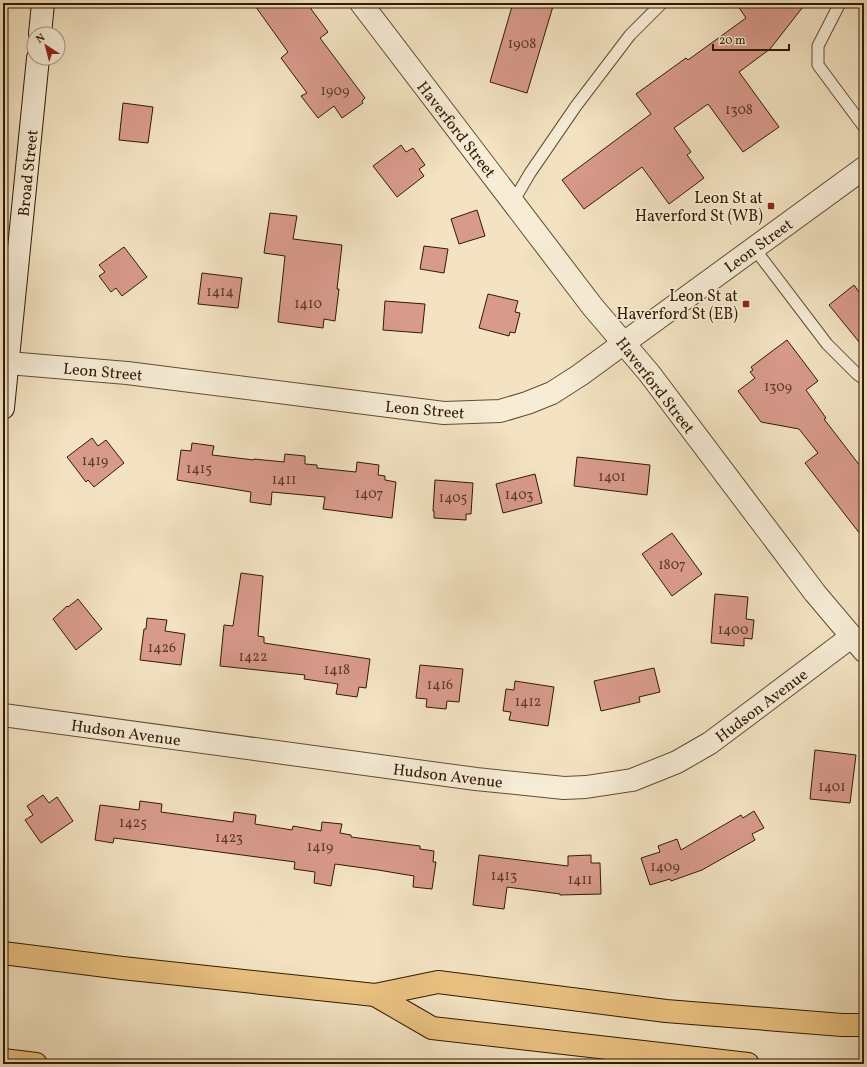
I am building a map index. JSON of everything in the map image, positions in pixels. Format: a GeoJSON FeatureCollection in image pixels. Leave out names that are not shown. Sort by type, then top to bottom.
{"type":"FeatureCollection","features":[{"type":"Feature","properties":{"kind":"highway"},"geometry":{"type":"LineString","coordinates":[[3,953],[130,969],[375,995],[438,982],[666,1011],[842,1025],[864,1025]]}},
{"type":"Feature","properties":{"kind":"highway"},"geometry":{"type":"LineString","coordinates":[[375,995],[432,1028],[748,1064]]}},
{"type":"Feature","properties":{"kind":"highway"},"geometry":{"type":"LineString","coordinates":[[3,1060],[36,1064]]}},
{"type":"Feature","properties":{"kind":"street"},"geometry":{"type":"LineString","coordinates":[[41,26],[43,3]]}},
{"type":"Feature","properties":{"kind":"street","name":"Haverford Street"},"geometry":{"type":"LineString","coordinates":[[362,3],[592,306],[649,373],[815,593],[857,644]]}},
{"type":"Feature","properties":{"kind":"street","name":"Broad Street"},"geometry":{"type":"LineString","coordinates":[[3,408],[37,66]]}},
{"type":"Feature","properties":{"kind":"street","name":"Leon Street"},"geometry":{"type":"LineString","coordinates":[[8,363],[127,373],[444,413],[500,410],[527,403],[552,393],[580,375],[864,170]]}},
{"type":"Feature","properties":{"kind":"street","name":"Hudson Avenue"},"geometry":{"type":"LineString","coordinates":[[3,715],[476,779],[564,788],[586,787],[632,780],[683,758],[710,743],[857,644]]}},
{"type":"Feature","properties":{"kind":"lane"},"geometry":{"type":"LineString","coordinates":[[513,202],[530,173],[576,106],[630,35],[662,3]]}},
{"type":"Feature","properties":{"kind":"lane"},"geometry":{"type":"LineString","coordinates":[[840,3],[818,46],[818,65],[864,127]]}},
{"type":"Feature","properties":{"kind":"lane"},"geometry":{"type":"LineString","coordinates":[[754,248],[826,344],[864,379]]}},
{"type":"Feature","properties":{"kind":"building"},"geometry":{"type":"Polygon","coordinates":[[[253,3],[311,3],[311,9],[328,32],[320,38],[365,98],[362,101],[363,103],[342,118],[334,106],[318,118],[301,96],[307,93],[281,58],[288,52],[253,3]]]}},
{"type":"Feature","properties":{"kind":"building"},"geometry":{"type":"Polygon","coordinates":[[[513,3],[554,3],[527,93],[490,82],[513,3]]]}},
{"type":"Feature","properties":{"kind":"building"},"geometry":{"type":"Polygon","coordinates":[[[736,3],[806,3],[770,49],[739,72],[779,127],[743,152],[708,104],[674,128],[691,152],[687,155],[704,178],[669,204],[642,167],[584,209],[562,180],[651,114],[636,94],[686,58],[688,60],[746,18],[736,3]]]}},
{"type":"Feature","properties":{"kind":"building"},"geometry":{"type":"Polygon","coordinates":[[[123,103],[153,107],[148,143],[119,140],[123,103]]]}},
{"type":"Feature","properties":{"kind":"building"},"geometry":{"type":"Polygon","coordinates":[[[401,145],[406,152],[413,148],[425,165],[419,169],[424,176],[397,197],[373,166],[401,145]]]}},
{"type":"Feature","properties":{"kind":"building"},"geometry":{"type":"Polygon","coordinates":[[[477,210],[485,236],[459,244],[451,219],[477,210]]]}},
{"type":"Feature","properties":{"kind":"building"},"geometry":{"type":"Polygon","coordinates":[[[270,213],[297,216],[293,239],[342,245],[335,321],[324,319],[323,328],[278,322],[285,256],[264,253],[270,213]]]}},
{"type":"Feature","properties":{"kind":"building"},"geometry":{"type":"Polygon","coordinates":[[[424,246],[448,249],[444,273],[420,269],[424,246]]]}},
{"type":"Feature","properties":{"kind":"building"},"geometry":{"type":"Polygon","coordinates":[[[124,247],[147,277],[122,296],[116,288],[111,292],[99,276],[105,272],[99,265],[124,247]]]}},
{"type":"Feature","properties":{"kind":"building"},"geometry":{"type":"Polygon","coordinates":[[[202,273],[242,278],[238,308],[198,304],[202,273]]]}},
{"type":"Feature","properties":{"kind":"building"},"geometry":{"type":"Polygon","coordinates":[[[854,285],[864,299],[864,348],[829,305],[854,285]]]}},
{"type":"Feature","properties":{"kind":"building"},"geometry":{"type":"Polygon","coordinates":[[[488,294],[518,301],[515,312],[520,313],[515,333],[510,332],[509,336],[479,328],[488,294]]]}},
{"type":"Feature","properties":{"kind":"building"},"geometry":{"type":"Polygon","coordinates":[[[385,301],[425,304],[422,333],[383,330],[385,301]]]}},
{"type":"Feature","properties":{"kind":"building"},"geometry":{"type":"Polygon","coordinates":[[[787,340],[818,381],[806,390],[826,418],[824,419],[864,471],[864,539],[805,463],[818,453],[799,429],[761,422],[738,391],[755,378],[750,372],[753,370],[751,367],[787,340]]]}},
{"type":"Feature","properties":{"kind":"building"},"geometry":{"type":"Polygon","coordinates":[[[92,438],[98,446],[106,440],[124,463],[94,487],[88,480],[86,482],[67,457],[92,438]]]}},
{"type":"Feature","properties":{"kind":"building"},"geometry":{"type":"Polygon","coordinates":[[[192,443],[214,446],[212,455],[254,460],[284,462],[285,454],[305,456],[305,464],[317,465],[317,468],[356,472],[357,462],[379,465],[378,475],[385,476],[385,480],[396,482],[392,518],[323,509],[325,497],[272,492],[271,505],[250,502],[251,492],[177,480],[181,450],[191,451],[192,443]]]}},
{"type":"Feature","properties":{"kind":"building"},"geometry":{"type":"Polygon","coordinates":[[[577,457],[650,465],[647,495],[574,486],[577,457]]]}},
{"type":"Feature","properties":{"kind":"building"},"geometry":{"type":"Polygon","coordinates":[[[535,474],[542,503],[503,513],[496,484],[535,474]]]}},
{"type":"Feature","properties":{"kind":"building"},"geometry":{"type":"Polygon","coordinates":[[[435,480],[473,483],[471,514],[466,514],[466,520],[434,518],[435,480]]]}},
{"type":"Feature","properties":{"kind":"building"},"geometry":{"type":"Polygon","coordinates":[[[672,533],[702,574],[672,596],[642,554],[672,533]]]}},
{"type":"Feature","properties":{"kind":"building"},"geometry":{"type":"Polygon","coordinates":[[[241,573],[263,576],[258,636],[264,637],[264,643],[370,659],[366,688],[359,687],[357,697],[336,694],[338,684],[304,679],[305,675],[220,666],[224,625],[233,626],[241,573]]]}},
{"type":"Feature","properties":{"kind":"building"},"geometry":{"type":"Polygon","coordinates":[[[715,594],[748,597],[746,619],[754,620],[752,639],[744,638],[744,646],[711,643],[715,594]]]}},
{"type":"Feature","properties":{"kind":"building"},"geometry":{"type":"Polygon","coordinates":[[[78,599],[102,629],[76,650],[53,619],[67,606],[68,607],[78,599]]]}},
{"type":"Feature","properties":{"kind":"building"},"geometry":{"type":"Polygon","coordinates":[[[147,618],[167,620],[165,631],[185,634],[181,665],[140,660],[147,618]]]}},
{"type":"Feature","properties":{"kind":"building"},"geometry":{"type":"Polygon","coordinates":[[[420,665],[463,669],[459,702],[447,701],[446,709],[426,707],[427,699],[416,698],[420,665]]]}},
{"type":"Feature","properties":{"kind":"building"},"geometry":{"type":"Polygon","coordinates":[[[654,668],[660,692],[639,697],[640,702],[601,711],[594,681],[654,668]]]}},
{"type":"Feature","properties":{"kind":"building"},"geometry":{"type":"Polygon","coordinates":[[[515,681],[554,687],[548,726],[509,720],[511,712],[503,711],[506,689],[514,690],[515,681]]]}},
{"type":"Feature","properties":{"kind":"building"},"geometry":{"type":"Polygon","coordinates":[[[815,750],[856,755],[850,803],[810,799],[815,750]]]}},
{"type":"Feature","properties":{"kind":"building"},"geometry":{"type":"Polygon","coordinates":[[[43,795],[49,803],[57,797],[73,821],[41,843],[25,820],[33,815],[27,806],[43,795]]]}},
{"type":"Feature","properties":{"kind":"building"},"geometry":{"type":"Polygon","coordinates":[[[140,801],[162,804],[161,812],[233,822],[234,812],[256,815],[255,824],[292,830],[293,826],[321,831],[322,822],[342,824],[340,833],[351,835],[351,837],[420,846],[420,849],[434,851],[433,862],[436,862],[432,889],[413,887],[414,876],[335,864],[331,886],[314,883],[315,872],[294,869],[295,862],[114,838],[113,843],[95,840],[100,805],[139,810],[140,801]]]}},
{"type":"Feature","properties":{"kind":"building"},"geometry":{"type":"Polygon","coordinates":[[[754,811],[764,828],[752,834],[755,840],[702,870],[671,881],[670,879],[650,885],[641,858],[660,852],[658,846],[677,839],[681,850],[741,815],[743,818],[754,811]]]}},
{"type":"Feature","properties":{"kind":"building"},"geometry":{"type":"Polygon","coordinates":[[[479,855],[568,866],[568,856],[591,855],[591,863],[600,863],[601,894],[560,895],[507,887],[504,909],[473,905],[479,855]]]}},
{"type":"Feature","properties":{"kind":"place","name":"Leon St at Haverford St (WB)"},"geometry":{"type":"Point","coordinates":[771,206]}},
{"type":"Feature","properties":{"kind":"place","name":"Leon St at Haverford St (EB)"},"geometry":{"type":"Point","coordinates":[746,304]}}]}
